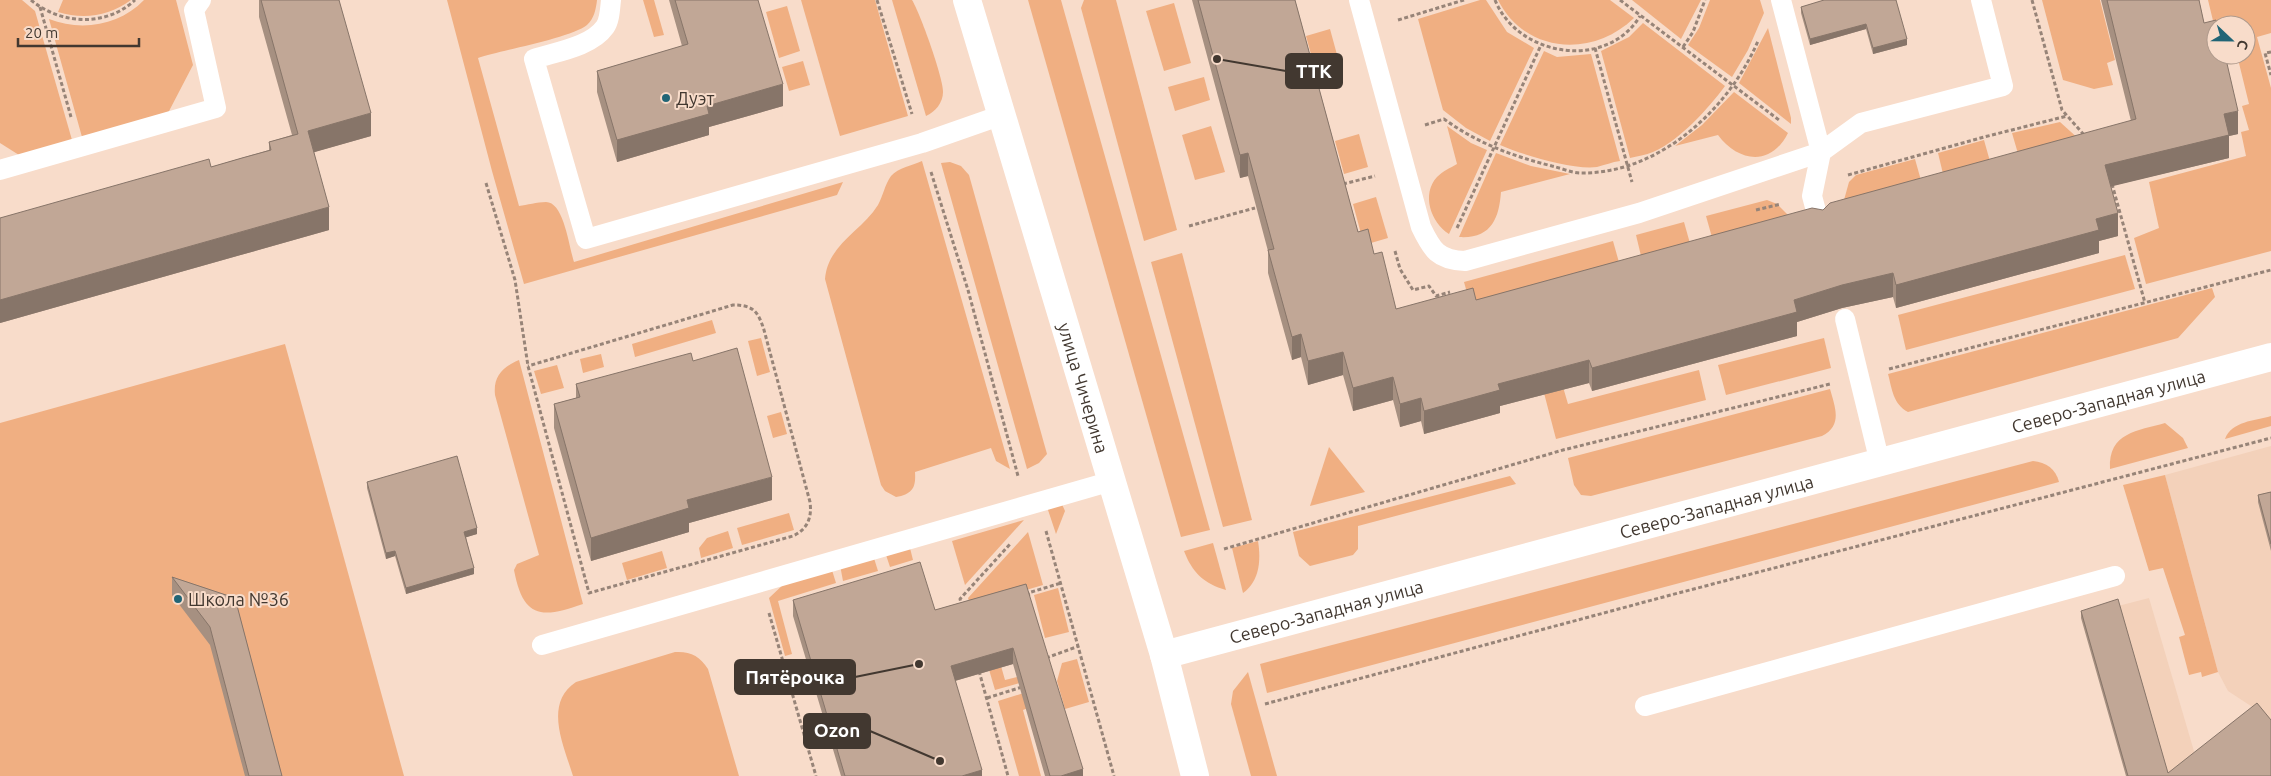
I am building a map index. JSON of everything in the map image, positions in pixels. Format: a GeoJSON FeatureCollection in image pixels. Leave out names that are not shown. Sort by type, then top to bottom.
{"type":"FeatureCollection","features":[{"type":"Feature","properties":{"kind":"street","name":"улица Чичерина"},"geometry":{"type":"LineString","coordinates":[[967,0],[1164,655],[1195,776]]}},
{"type":"Feature","properties":{"kind":"street","name":"Северо-Западная улица"},"geometry":{"type":"LineString","coordinates":[[1164,655],[2271,357]]}},
{"type":"Feature","properties":{"kind":"lane"},"geometry":{"type":"LineString","coordinates":[[0,170],[79,149],[216,108],[194,10],[201,0]]}},
{"type":"Feature","properties":{"kind":"lane"},"geometry":{"type":"LineString","coordinates":[[611,0],[605,27],[597,34],[585,43],[534,59],[586,239],[922,143],[1002,115]]}},
{"type":"Feature","properties":{"kind":"lane"},"geometry":{"type":"LineString","coordinates":[[1359,0],[1421,227],[1430,246],[1443,258],[1465,261],[1639,213],[1821,152],[1862,123],[2003,86],[1981,0]]}},
{"type":"Feature","properties":{"kind":"lane"},"geometry":{"type":"LineString","coordinates":[[1783,8],[1821,152],[1812,196],[1819,222]]}},
{"type":"Feature","properties":{"kind":"lane"},"geometry":{"type":"LineString","coordinates":[[1845,319],[1880,463]]}},
{"type":"Feature","properties":{"kind":"lane"},"geometry":{"type":"LineString","coordinates":[[542,645],[759,581],[1028,514],[1112,481]]}},
{"type":"Feature","properties":{"kind":"lane"},"geometry":{"type":"LineString","coordinates":[[1645,706],[2114,576]]}},
{"type":"Feature","properties":{"kind":"path"},"geometry":{"type":"LineString","coordinates":[[31,0],[40,7],[59,16],[90,20],[120,11],[135,0]]}},
{"type":"Feature","properties":{"kind":"path"},"geometry":{"type":"LineString","coordinates":[[877,0],[968,290],[1028,514]]}},
{"type":"Feature","properties":{"kind":"path"},"geometry":{"type":"LineString","coordinates":[[1368,29],[1464,0]]}},
{"type":"Feature","properties":{"kind":"path"},"geometry":{"type":"LineString","coordinates":[[1495,0],[1504,17],[1515,28],[1541,45],[1571,51],[1595,48],[1616,39],[1640,16]]}},
{"type":"Feature","properties":{"kind":"path"},"geometry":{"type":"LineString","coordinates":[[1620,0],[1821,152]]}},
{"type":"Feature","properties":{"kind":"path"},"geometry":{"type":"LineString","coordinates":[[1683,47],[1693,32],[1705,0]]}},
{"type":"Feature","properties":{"kind":"path"},"geometry":{"type":"LineString","coordinates":[[2032,0],[2062,110],[2086,137]]}},
{"type":"Feature","properties":{"kind":"path"},"geometry":{"type":"LineString","coordinates":[[40,7],[79,149]]}},
{"type":"Feature","properties":{"kind":"path"},"geometry":{"type":"LineString","coordinates":[[1396,133],[1444,119],[1466,135],[1493,148],[1515,156],[1580,173],[1646,160],[1668,147],[1706,117],[1733,85],[1748,63],[1766,22],[1783,8]]}},
{"type":"Feature","properties":{"kind":"path"},"geometry":{"type":"LineString","coordinates":[[1430,286],[1541,45]]}},
{"type":"Feature","properties":{"kind":"path"},"geometry":{"type":"LineString","coordinates":[[1595,48],[1628,165],[1639,213]]}},
{"type":"Feature","properties":{"kind":"path"},"geometry":{"type":"LineString","coordinates":[[2271,52],[2265,53],[2271,75]]}},
{"type":"Feature","properties":{"kind":"path"},"geometry":{"type":"LineString","coordinates":[[1341,185],[1376,176]]}},
{"type":"Feature","properties":{"kind":"path"},"geometry":{"type":"LineString","coordinates":[[2110,176],[2144,303]]}},
{"type":"Feature","properties":{"kind":"path"},"geometry":{"type":"LineString","coordinates":[[486,183],[515,280],[528,366],[589,593],[793,536],[804,529],[810,517],[810,502],[764,330],[761,320],[753,309],[745,305],[733,306],[528,366]]}},
{"type":"Feature","properties":{"kind":"path"},"geometry":{"type":"LineString","coordinates":[[1189,226],[1255,208]]}},
{"type":"Feature","properties":{"kind":"path"},"geometry":{"type":"LineString","coordinates":[[1224,549],[1563,450],[2271,270]]}},
{"type":"Feature","properties":{"kind":"path"},"geometry":{"type":"LineString","coordinates":[[1265,704],[1657,598],[2271,438]]}},
{"type":"Feature","properties":{"kind":"path"},"geometry":{"type":"LineString","coordinates":[[1028,514],[1043,519],[1114,776]]}},
{"type":"Feature","properties":{"kind":"path"},"geometry":{"type":"LineString","coordinates":[[962,608],[960,599],[1028,514]]}},
{"type":"Feature","properties":{"kind":"path"},"geometry":{"type":"LineString","coordinates":[[759,581],[816,776]]}},
{"type":"Feature","properties":{"kind":"path"},"geometry":{"type":"LineString","coordinates":[[1031,602],[1028,593],[1061,584]]}},
{"type":"Feature","properties":{"kind":"path"},"geometry":{"type":"LineString","coordinates":[[1044,664],[1046,656],[1079,646]]}},
{"type":"Feature","properties":{"kind":"path"},"geometry":{"type":"LineString","coordinates":[[977,662],[1008,776]]}},
{"type":"Feature","properties":{"kind":"path"},"geometry":{"type":"LineString","coordinates":[[987,698],[1031,684]]}},
{"type":"Feature","properties":{"kind":"shaded area"},"geometry":{"type":"Polygon","coordinates":[[[0,0],[22,0],[35,11],[72,140],[19,155],[0,143],[0,0]]]}},
{"type":"Feature","properties":{"kind":"shaded area"},"geometry":{"type":"Polygon","coordinates":[[[63,0],[131,0],[105,13],[77,16],[58,12],[63,0]]]}},
{"type":"Feature","properties":{"kind":"shaded area"},"geometry":{"type":"Polygon","coordinates":[[[144,0],[176,0],[193,65],[168,113],[82,137],[49,19],[74,25],[100,24],[124,15],[144,0]]]}},
{"type":"Feature","properties":{"kind":"shaded area"},"geometry":{"type":"Polygon","coordinates":[[[447,0],[597,0],[591,20],[579,30],[567,35],[478,58],[519,206],[546,202],[552,204],[557,209],[565,226],[574,262],[843,182],[837,195],[524,284],[447,0]]]}},
{"type":"Feature","properties":{"kind":"shaded area"},"geometry":{"type":"Polygon","coordinates":[[[643,0],[654,0],[664,35],[654,37],[643,0]]]}},
{"type":"Feature","properties":{"kind":"shaded area"},"geometry":{"type":"Polygon","coordinates":[[[801,0],[875,0],[908,116],[840,136],[801,0]]]}},
{"type":"Feature","properties":{"kind":"shaded area"},"geometry":{"type":"Polygon","coordinates":[[[892,0],[912,0],[939,73],[943,92],[942,100],[935,110],[926,116],[892,0]]]}},
{"type":"Feature","properties":{"kind":"shaded area"},"geometry":{"type":"Polygon","coordinates":[[[1028,0],[1061,0],[1210,530],[1181,537],[1028,0]]]}},
{"type":"Feature","properties":{"kind":"shaded area"},"geometry":{"type":"Polygon","coordinates":[[[1084,0],[1116,0],[1177,230],[1144,241],[1081,8],[1084,0]]]}},
{"type":"Feature","properties":{"kind":"shaded area"},"geometry":{"type":"Polygon","coordinates":[[[1480,0],[1486,0],[1507,32],[1534,48],[1490,141],[1466,128],[1443,110],[1418,19],[1480,0]]]}},
{"type":"Feature","properties":{"kind":"shaded area"},"geometry":{"type":"Polygon","coordinates":[[[1498,0],[1610,0],[1634,18],[1617,31],[1599,40],[1580,44],[1561,44],[1542,40],[1525,31],[1510,18],[1498,0]]]}},
{"type":"Feature","properties":{"kind":"shaded area"},"geometry":{"type":"Polygon","coordinates":[[[1632,0],[1701,0],[1681,39],[1632,0]]]}},
{"type":"Feature","properties":{"kind":"shaded area"},"geometry":{"type":"Polygon","coordinates":[[[1710,0],[1760,0],[1764,13],[1748,50],[1732,77],[1688,45],[1699,28],[1710,0]]]}},
{"type":"Feature","properties":{"kind":"shaded area"},"geometry":{"type":"Polygon","coordinates":[[[2042,0],[2100,0],[2115,60],[2107,63],[2113,85],[2094,89],[2063,80],[2042,0]]]}},
{"type":"Feature","properties":{"kind":"shaded area"},"geometry":{"type":"Polygon","coordinates":[[[2208,0],[2271,0],[2271,33],[2257,37],[2271,88],[2271,251],[2146,284],[2134,238],[2159,228],[2149,182],[2246,156],[2241,132],[2249,130],[2242,106],[2249,104],[2239,65],[2256,65],[2256,15],[2212,15],[2208,0]]]}},
{"type":"Feature","properties":{"kind":"shaded area"},"geometry":{"type":"Polygon","coordinates":[[[1174,3],[1191,63],[1164,71],[1146,11],[1174,3]]]}},
{"type":"Feature","properties":{"kind":"shaded area"},"geometry":{"type":"Polygon","coordinates":[[[787,6],[800,51],[779,58],[766,12],[787,6]]]}},
{"type":"Feature","properties":{"kind":"shaded area"},"geometry":{"type":"Polygon","coordinates":[[[1643,23],[1725,86],[1702,114],[1673,140],[1653,152],[1630,158],[1601,51],[1629,37],[1643,23]]]}},
{"type":"Feature","properties":{"kind":"shaded area"},"geometry":{"type":"Polygon","coordinates":[[[1768,28],[1791,118],[1791,124],[1739,83],[1768,28]]]}},
{"type":"Feature","properties":{"kind":"shaded area"},"geometry":{"type":"Polygon","coordinates":[[[1330,29],[1339,62],[1315,69],[1306,36],[1330,29]]]}},
{"type":"Feature","properties":{"kind":"shaded area"},"geometry":{"type":"Polygon","coordinates":[[[1544,51],[1557,57],[1591,54],[1620,161],[1597,167],[1575,166],[1534,157],[1500,145],[1544,51]]]}},
{"type":"Feature","properties":{"kind":"shaded area"},"geometry":{"type":"Polygon","coordinates":[[[803,61],[810,85],[789,91],[782,67],[803,61]]]}},
{"type":"Feature","properties":{"kind":"shaded area"},"geometry":{"type":"Polygon","coordinates":[[[1204,77],[1210,100],[1175,111],[1168,87],[1204,77]]]}},
{"type":"Feature","properties":{"kind":"shaded area"},"geometry":{"type":"Polygon","coordinates":[[[1734,92],[1788,133],[1781,144],[1764,156],[1754,157],[1735,151],[1718,135],[1675,146],[1702,125],[1734,92]]]}},
{"type":"Feature","properties":{"kind":"shaded area"},"geometry":{"type":"Polygon","coordinates":[[[2060,122],[2081,141],[2019,157],[2012,133],[2060,122]]]}},
{"type":"Feature","properties":{"kind":"shaded area"},"geometry":{"type":"Polygon","coordinates":[[[1211,126],[1225,172],[1195,180],[1182,135],[1211,126]]]}},
{"type":"Feature","properties":{"kind":"shaded area"},"geometry":{"type":"Polygon","coordinates":[[[1447,126],[1471,143],[1487,150],[1449,234],[1437,223],[1430,208],[1429,200],[1432,184],[1437,177],[1457,164],[1447,126]]]}},
{"type":"Feature","properties":{"kind":"shaded area"},"geometry":{"type":"Polygon","coordinates":[[[1359,134],[1368,167],[1344,174],[1335,141],[1359,134]]]}},
{"type":"Feature","properties":{"kind":"shaded area"},"geometry":{"type":"Polygon","coordinates":[[[1984,140],[1991,165],[1944,178],[1938,153],[1984,140]]]}},
{"type":"Feature","properties":{"kind":"shaded area"},"geometry":{"type":"Polygon","coordinates":[[[1496,153],[1531,166],[1570,174],[1501,192],[1495,219],[1486,231],[1470,237],[1459,237],[1496,153]]]}},
{"type":"Feature","properties":{"kind":"shaded area"},"geometry":{"type":"Polygon","coordinates":[[[1915,159],[1922,184],[1844,200],[1849,182],[1856,175],[1915,159]]]}},
{"type":"Feature","properties":{"kind":"shaded area"},"geometry":{"type":"Polygon","coordinates":[[[922,161],[1010,469],[996,461],[991,448],[915,472],[914,486],[910,492],[896,497],[885,491],[881,485],[825,279],[827,267],[832,256],[878,205],[891,176],[902,169],[922,161]]]}},
{"type":"Feature","properties":{"kind":"shaded area"},"geometry":{"type":"Polygon","coordinates":[[[950,162],[961,166],[969,175],[1047,454],[1039,463],[1027,469],[941,163],[950,162]]]}},
{"type":"Feature","properties":{"kind":"shaded area"},"geometry":{"type":"Polygon","coordinates":[[[1376,197],[1388,238],[1364,245],[1353,204],[1376,197]]]}},
{"type":"Feature","properties":{"kind":"shaded area"},"geometry":{"type":"Polygon","coordinates":[[[1767,200],[1777,204],[1788,215],[1713,241],[1706,216],[1767,200]]]}},
{"type":"Feature","properties":{"kind":"shaded area"},"geometry":{"type":"Polygon","coordinates":[[[1684,222],[1691,247],[1642,260],[1636,235],[1684,222]]]}},
{"type":"Feature","properties":{"kind":"shaded area"},"geometry":{"type":"Polygon","coordinates":[[[1613,241],[1620,266],[1471,307],[1464,282],[1613,241]]]}},
{"type":"Feature","properties":{"kind":"shaded area"},"geometry":{"type":"Polygon","coordinates":[[[1182,253],[1252,520],[1223,527],[1151,262],[1182,253]]]}},
{"type":"Feature","properties":{"kind":"shaded area"},"geometry":{"type":"Polygon","coordinates":[[[2125,255],[2135,289],[1906,350],[1898,315],[2125,255]]]}},
{"type":"Feature","properties":{"kind":"shaded area"},"geometry":{"type":"Polygon","coordinates":[[[2212,288],[2215,297],[2178,338],[1908,412],[1899,405],[1892,391],[1888,374],[2212,288]]]}},
{"type":"Feature","properties":{"kind":"shaded area"},"geometry":{"type":"Polygon","coordinates":[[[712,320],[716,333],[635,357],[632,344],[712,320]]]}},
{"type":"Feature","properties":{"kind":"shaded area"},"geometry":{"type":"Polygon","coordinates":[[[761,338],[770,372],[757,376],[748,341],[761,338]]]}},
{"type":"Feature","properties":{"kind":"shaded area"},"geometry":{"type":"Polygon","coordinates":[[[1824,338],[1831,368],[1726,395],[1718,365],[1824,338]]]}},
{"type":"Feature","properties":{"kind":"shaded area","name":"Школа №36"},"geometry":{"type":"Polygon","coordinates":[[[285,344],[404,776],[0,776],[0,423],[285,344]]]}},
{"type":"Feature","properties":{"kind":"shaded area"},"geometry":{"type":"Polygon","coordinates":[[[601,354],[604,367],[583,373],[580,359],[601,354]]]}},
{"type":"Feature","properties":{"kind":"shaded area"},"geometry":{"type":"Polygon","coordinates":[[[519,360],[583,604],[556,612],[536,611],[529,606],[518,586],[514,570],[517,564],[539,555],[495,395],[497,377],[504,369],[519,360]]]}},
{"type":"Feature","properties":{"kind":"shaded area"},"geometry":{"type":"Polygon","coordinates":[[[557,365],[564,388],[541,394],[534,371],[557,365]]]}},
{"type":"Feature","properties":{"kind":"shaded area"},"geometry":{"type":"Polygon","coordinates":[[[1699,370],[1706,400],[1556,439],[1544,393],[1563,387],[1568,404],[1699,370]]]}},
{"type":"Feature","properties":{"kind":"shaded area"},"geometry":{"type":"Polygon","coordinates":[[[1830,389],[1836,415],[1835,421],[1829,432],[1822,436],[1591,496],[1581,495],[1574,485],[1568,458],[1830,389]]]}},
{"type":"Feature","properties":{"kind":"shaded area"},"geometry":{"type":"Polygon","coordinates":[[[781,412],[787,434],[773,438],[767,416],[781,412]]]}},
{"type":"Feature","properties":{"kind":"shaded area"},"geometry":{"type":"Polygon","coordinates":[[[2271,416],[2271,426],[2225,439],[2228,433],[2238,425],[2271,416]]]}},
{"type":"Feature","properties":{"kind":"shaded area"},"geometry":{"type":"Polygon","coordinates":[[[2165,423],[2183,438],[2188,448],[2110,469],[2114,447],[2119,440],[2135,431],[2165,423]]]}},
{"type":"Feature","properties":{"kind":"shaded area"},"geometry":{"type":"Polygon","coordinates":[[[2271,446],[2271,776],[2126,776],[2118,606],[2149,598],[2196,758],[2257,710],[2228,691],[2218,672],[2165,475],[2271,446]]]}},
{"type":"Feature","properties":{"kind":"shaded area"},"geometry":{"type":"Polygon","coordinates":[[[1329,447],[1365,492],[1310,506],[1329,447]]]}},
{"type":"Feature","properties":{"kind":"shaded area"},"geometry":{"type":"Polygon","coordinates":[[[2033,461],[2050,467],[2056,473],[2059,482],[1267,693],[1260,664],[2033,461]]]}},
{"type":"Feature","properties":{"kind":"shaded area"},"geometry":{"type":"Polygon","coordinates":[[[2165,475],[2218,672],[2202,677],[2201,672],[2189,675],[2179,637],[2185,635],[2163,568],[2149,571],[2123,485],[2165,475]]]}},
{"type":"Feature","properties":{"kind":"shaded area"},"geometry":{"type":"Polygon","coordinates":[[[1510,476],[1516,484],[1358,526],[1358,549],[1353,555],[1310,566],[1299,556],[1293,532],[1510,476]]]}},
{"type":"Feature","properties":{"kind":"shaded area"},"geometry":{"type":"Polygon","coordinates":[[[1061,502],[1065,511],[1056,534],[1046,504],[1061,502]]]}},
{"type":"Feature","properties":{"kind":"shaded area"},"geometry":{"type":"Polygon","coordinates":[[[789,513],[794,530],[742,545],[737,528],[789,513]]]}},
{"type":"Feature","properties":{"kind":"shaded area"},"geometry":{"type":"Polygon","coordinates":[[[1024,520],[965,585],[952,541],[1024,520]]]}},
{"type":"Feature","properties":{"kind":"shaded area"},"geometry":{"type":"Polygon","coordinates":[[[728,531],[733,548],[701,558],[699,548],[707,538],[728,531]]]}},
{"type":"Feature","properties":{"kind":"shaded area"},"geometry":{"type":"Polygon","coordinates":[[[1028,532],[1043,585],[983,603],[1005,680],[1025,675],[1027,681],[995,690],[968,598],[1028,532]]]}},
{"type":"Feature","properties":{"kind":"shaded area"},"geometry":{"type":"Polygon","coordinates":[[[1258,541],[1259,562],[1256,576],[1249,588],[1243,593],[1232,548],[1258,541]]]}},
{"type":"Feature","properties":{"kind":"shaded area"},"geometry":{"type":"Polygon","coordinates":[[[1213,543],[1226,590],[1205,581],[1195,571],[1184,551],[1213,543]]]}},
{"type":"Feature","properties":{"kind":"shaded area"},"geometry":{"type":"Polygon","coordinates":[[[909,544],[913,560],[890,567],[885,552],[909,544]]]}},
{"type":"Feature","properties":{"kind":"shaded area"},"geometry":{"type":"Polygon","coordinates":[[[662,551],[667,568],[627,580],[622,563],[662,551]]]}},
{"type":"Feature","properties":{"kind":"shaded area"},"geometry":{"type":"Polygon","coordinates":[[[873,555],[878,571],[843,581],[840,565],[873,555]]]}},
{"type":"Feature","properties":{"kind":"shaded area"},"geometry":{"type":"Polygon","coordinates":[[[831,567],[836,583],[778,601],[792,654],[785,656],[769,598],[785,583],[831,567]]]}},
{"type":"Feature","properties":{"kind":"shaded area"},"geometry":{"type":"Polygon","coordinates":[[[1058,588],[1069,632],[1045,638],[1034,595],[1058,588]]]}},
{"type":"Feature","properties":{"kind":"shaded area"},"geometry":{"type":"Polygon","coordinates":[[[675,652],[685,652],[694,655],[708,669],[739,776],[573,776],[561,739],[558,714],[560,702],[566,691],[576,682],[675,652]]]}},
{"type":"Feature","properties":{"kind":"shaded area"},"geometry":{"type":"Polygon","coordinates":[[[1077,659],[1089,702],[1065,709],[1057,681],[1062,663],[1077,659]]]}},
{"type":"Feature","properties":{"kind":"shaded area"},"geometry":{"type":"Polygon","coordinates":[[[1248,672],[1277,776],[1251,776],[1231,704],[1233,691],[1248,672]]]}},
{"type":"Feature","properties":{"kind":"shaded area"},"geometry":{"type":"Polygon","coordinates":[[[1030,691],[1033,706],[1023,710],[1041,776],[1019,776],[998,701],[1030,691]]]}},
{"type":"Feature","properties":{"kind":"building"},"geometry":{"type":"Polygon","coordinates":[[[261,0],[339,0],[371,113],[308,131],[329,207],[0,300],[0,218],[209,159],[211,167],[271,150],[269,142],[298,134],[261,0]]]}},
{"type":"Feature","properties":{"kind":"building"},"geometry":{"type":"Polygon","coordinates":[[[675,0],[758,0],[783,84],[707,106],[709,114],[617,140],[597,71],[688,44],[675,0]]]}},
{"type":"Feature","properties":{"kind":"building"},"geometry":{"type":"Polygon","coordinates":[[[1198,0],[1295,0],[1358,232],[1368,229],[1374,254],[1382,252],[1396,309],[1473,288],[1476,300],[1812,208],[1823,210],[1830,203],[2136,119],[2107,0],[2199,0],[2204,23],[2206,22],[2206,65],[2227,65],[2238,111],[2224,114],[2229,135],[2105,165],[2118,213],[2096,219],[2099,230],[1896,285],[1893,273],[1842,285],[1794,300],[1797,312],[1592,368],[1589,360],[1498,384],[1500,390],[1424,411],[1421,398],[1400,404],[1393,377],[1353,388],[1343,352],[1308,361],[1301,334],[1292,337],[1268,250],[1274,249],[1248,153],[1240,155],[1198,0]]]}},
{"type":"Feature","properties":{"kind":"building"},"geometry":{"type":"Polygon","coordinates":[[[1824,0],[1896,0],[1907,39],[1873,48],[1866,24],[1810,39],[1801,7],[1824,0]]]}},
{"type":"Feature","properties":{"kind":"building"},"geometry":{"type":"Polygon","coordinates":[[[737,348],[772,477],[687,500],[689,508],[591,538],[554,404],[580,397],[576,384],[691,353],[693,361],[737,348]]]}},
{"type":"Feature","properties":{"kind":"building"},"geometry":{"type":"Polygon","coordinates":[[[457,456],[477,528],[464,532],[474,568],[406,588],[395,551],[386,553],[367,482],[457,456]]]}},
{"type":"Feature","properties":{"kind":"building"},"geometry":{"type":"Polygon","coordinates":[[[2271,492],[2271,544],[2258,495],[2271,492]]]}},
{"type":"Feature","properties":{"kind":"building"},"geometry":{"type":"Polygon","coordinates":[[[920,562],[935,610],[1026,584],[1083,769],[1061,776],[1050,776],[1013,648],[951,666],[982,770],[962,776],[845,776],[793,600],[920,562]]]}},
{"type":"Feature","properties":{"kind":"building"},"geometry":{"type":"Polygon","coordinates":[[[172,577],[235,598],[282,776],[249,776],[210,627],[172,577]]]}},
{"type":"Feature","properties":{"kind":"building"},"geometry":{"type":"Polygon","coordinates":[[[2118,599],[2168,773],[2257,703],[2271,720],[2271,776],[2128,776],[2081,611],[2118,599]]]}},
{"type":"Feature","properties":{"kind":"place","name":"ТТК"},"geometry":{"type":"Point","coordinates":[1217,59]}},
{"type":"Feature","properties":{"kind":"place","name":"Дуэт"},"geometry":{"type":"Point","coordinates":[666,98]}},
{"type":"Feature","properties":{"kind":"place","name":"Школа №36"},"geometry":{"type":"Point","coordinates":[178,599]}},
{"type":"Feature","properties":{"kind":"place","name":"Пятёрочка"},"geometry":{"type":"Point","coordinates":[919,664]}},
{"type":"Feature","properties":{"kind":"place","name":"Ozon"},"geometry":{"type":"Point","coordinates":[940,761]}}]}
